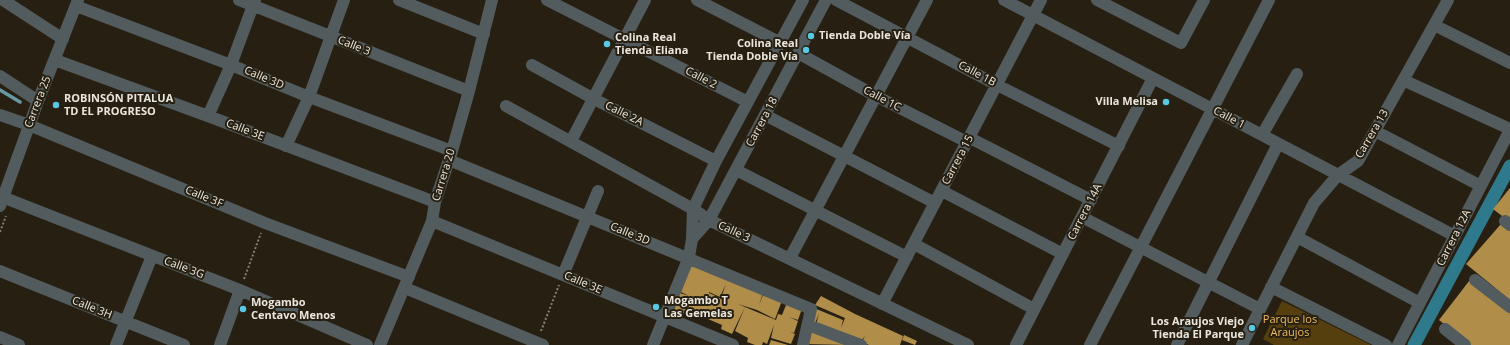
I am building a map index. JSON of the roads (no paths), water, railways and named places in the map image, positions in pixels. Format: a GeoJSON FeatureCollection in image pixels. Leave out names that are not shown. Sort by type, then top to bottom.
{"type":"FeatureCollection","features":[{"type":"Feature","properties":{"kind":"street"},"geometry":{"type":"LineString","coordinates":[[3,0],[63,39]]}},
{"type":"Feature","properties":{"kind":"street","name":"Calle 3"},"geometry":{"type":"LineString","coordinates":[[239,0],[254,3],[330,37],[469,92]]}},
{"type":"Feature","properties":{"kind":"street"},"geometry":{"type":"LineString","coordinates":[[286,146],[309,97],[344,0]]}},
{"type":"Feature","properties":{"kind":"street"},"geometry":{"type":"LineString","coordinates":[[399,0],[484,34]]}},
{"type":"Feature","properties":{"kind":"street","name":"Carrera 20"},"geometry":{"type":"LineString","coordinates":[[380,345],[432,221],[435,202],[451,155],[469,92],[492,0]]}},
{"type":"Feature","properties":{"kind":"street","name":"Calle 2"},"geometry":{"type":"LineString","coordinates":[[547,0],[748,102]]}},
{"type":"Feature","properties":{"kind":"street"},"geometry":{"type":"LineString","coordinates":[[571,141],[645,0]]}},
{"type":"Feature","properties":{"kind":"street"},"geometry":{"type":"LineString","coordinates":[[697,0],[781,43]]}},
{"type":"Feature","properties":{"kind":"street","name":"Carrera 18"},"geometry":{"type":"LineString","coordinates":[[653,345],[689,257],[692,239],[693,209],[716,161],[803,0]]}},
{"type":"Feature","properties":{"kind":"street","name":"Carrera 18"},"geometry":{"type":"LineString","coordinates":[[692,239],[709,220],[826,0]]}},
{"type":"Feature","properties":{"kind":"street","name":"Calle 1B"},"geometry":{"type":"LineString","coordinates":[[836,0],[997,85],[1119,146]]}},
{"type":"Feature","properties":{"kind":"street"},"geometry":{"type":"LineString","coordinates":[[790,258],[927,0]]}},
{"type":"Feature","properties":{"kind":"street","name":"Calle 1"},"geometry":{"type":"LineString","coordinates":[[1004,0],[1455,236]]}},
{"type":"Feature","properties":{"kind":"street","name":"Carrera 15"},"geometry":{"type":"LineString","coordinates":[[882,304],[1041,0]]}},
{"type":"Feature","properties":{"kind":"street"},"geometry":{"type":"LineString","coordinates":[[1097,0],[1181,42],[1204,0]]}},
{"type":"Feature","properties":{"kind":"street"},"geometry":{"type":"LineString","coordinates":[[1090,345],[1269,0]]}},
{"type":"Feature","properties":{"kind":"street","name":"Carrera 13"},"geometry":{"type":"LineString","coordinates":[[1242,345],[1314,203],[1338,175],[1358,161],[1448,0]]}},
{"type":"Feature","properties":{"kind":"street","name":"Carrera 25"},"geometry":{"type":"LineString","coordinates":[[1,200],[77,3]]}},
{"type":"Feature","properties":{"kind":"street","name":"Calle 3D"},"geometry":{"type":"LineString","coordinates":[[77,3],[231,64],[451,155],[588,217],[689,257],[811,309],[808,325]]}},
{"type":"Feature","properties":{"kind":"street"},"geometry":{"type":"LineString","coordinates":[[208,116],[231,64],[254,3]]}},
{"type":"Feature","properties":{"kind":"street"},"geometry":{"type":"LineString","coordinates":[[1434,25],[1510,63]]}},
{"type":"Feature","properties":{"kind":"street","name":"Calle 1C"},"geometry":{"type":"LineString","coordinates":[[798,53],[876,96],[1091,200]]}},
{"type":"Feature","properties":{"kind":"street","name":"Calle 3E"},"geometry":{"type":"LineString","coordinates":[[55,60],[435,202]]}},
{"type":"Feature","properties":{"kind":"street","name":"Calle 2A"},"geometry":{"type":"LineString","coordinates":[[532,65],[594,99],[716,161]]}},
{"type":"Feature","properties":{"kind":"street"},"geometry":{"type":"LineString","coordinates":[[1262,135],[1297,74]]}},
{"type":"Feature","properties":{"kind":"street"},"geometry":{"type":"LineString","coordinates":[[0,76],[38,101]]}},
{"type":"Feature","properties":{"kind":"street"},"geometry":{"type":"LineString","coordinates":[[762,76],[780,86]]}},
{"type":"Feature","properties":{"kind":"street","name":"Carrera 14A"},"geometry":{"type":"LineString","coordinates":[[1016,345],[1153,78]]}},
{"type":"Feature","properties":{"kind":"street"},"geometry":{"type":"LineString","coordinates":[[1403,80],[1510,130]]}},
{"type":"Feature","properties":{"kind":"street","name":"Calle 3"},"geometry":{"type":"LineString","coordinates":[[506,106],[693,209],[709,220],[968,345]]}},
{"type":"Feature","properties":{"kind":"street","name":"Calle 3F"},"geometry":{"type":"LineString","coordinates":[[0,115],[29,125],[407,283],[539,344]]}},
{"type":"Feature","properties":{"kind":"street"},"geometry":{"type":"LineString","coordinates":[[765,115],[935,203]]}},
{"type":"Feature","properties":{"kind":"street","name":"Carrera 12A"},"geometry":{"type":"LineString","coordinates":[[1398,345],[1510,130]]}},
{"type":"Feature","properties":{"kind":"street"},"geometry":{"type":"LineString","coordinates":[[1374,131],[1481,186]]}},
{"type":"Feature","properties":{"kind":"street"},"geometry":{"type":"LineString","coordinates":[[1177,345],[1278,144]]}},
{"type":"Feature","properties":{"kind":"street"},"geometry":{"type":"LineString","coordinates":[[736,170],[907,257]]}},
{"type":"Feature","properties":{"kind":"street"},"geometry":{"type":"LineString","coordinates":[[563,275],[598,191]]}},
{"type":"Feature","properties":{"kind":"street"},"geometry":{"type":"LineString","coordinates":[[942,191],[1063,254]]}},
{"type":"Feature","properties":{"kind":"street","name":"Calle 3G"},"geometry":{"type":"LineString","coordinates":[[1,200],[240,290],[367,345]]}},
{"type":"Feature","properties":{"kind":"street"},"geometry":{"type":"LineString","coordinates":[[1082,217],[1260,309]]}},
{"type":"Feature","properties":{"kind":"street","name":"Calle 3E"},"geometry":{"type":"LineString","coordinates":[[432,221],[733,345]]}},
{"type":"Feature","properties":{"kind":"street"},"geometry":{"type":"LineString","coordinates":[[1297,237],[1420,303]]}},
{"type":"Feature","properties":{"kind":"street"},"geometry":{"type":"LineString","coordinates":[[914,244],[1034,309]]}},
{"type":"Feature","properties":{"kind":"street"},"geometry":{"type":"LineString","coordinates":[[116,345],[152,256]]}},
{"type":"Feature","properties":{"kind":"street","name":"Calle 3H"},"geometry":{"type":"LineString","coordinates":[[0,271],[184,345]]}},
{"type":"Feature","properties":{"kind":"street"},"geometry":{"type":"LineString","coordinates":[[1475,280],[1510,307]]}},
{"type":"Feature","properties":{"kind":"street"},"geometry":{"type":"LineString","coordinates":[[1271,287],[1386,345]]}},
{"type":"Feature","properties":{"kind":"street"},"geometry":{"type":"LineString","coordinates":[[220,345],[240,290]]}},
{"type":"Feature","properties":{"kind":"street"},"geometry":{"type":"LineString","coordinates":[[803,345],[808,325],[861,345]]}},
{"type":"Feature","properties":{"kind":"street"},"geometry":{"type":"LineString","coordinates":[[1445,329],[1465,345]]}},
{"type":"Feature","properties":{"kind":"street"},"geometry":{"type":"LineString","coordinates":[[0,338],[19,345]]}},
{"type":"Feature","properties":{"kind":"waterway"},"geometry":{"type":"LineString","coordinates":[[0,90],[20,102]]}},
{"type":"Feature","properties":{"kind":"waterway"},"geometry":{"type":"LineString","coordinates":[[1414,345],[1510,166]]}},
{"type":"Feature","properties":{"kind":"place","name":"Tienda Doble Vía"},"geometry":{"type":"Point","coordinates":[811,36]}},
{"type":"Feature","properties":{"kind":"place","name":"Colina Real Tienda Eliana"},"geometry":{"type":"Point","coordinates":[607,44]}},
{"type":"Feature","properties":{"kind":"place","name":"Colina Real Tienda Doble Vía"},"geometry":{"type":"Point","coordinates":[806,50]}},
{"type":"Feature","properties":{"kind":"place","name":"Villa Melisa"},"geometry":{"type":"Point","coordinates":[1166,102]}},
{"type":"Feature","properties":{"kind":"place","name":"ROBINSÓN PITALUA TD EL PROGRESO"},"geometry":{"type":"Point","coordinates":[56,105]}},
{"type":"Feature","properties":{"kind":"place","name":"Mogambo T Las Gemelas"},"geometry":{"type":"Point","coordinates":[656,307]}},
{"type":"Feature","properties":{"kind":"place","name":"Mogambo Centavo Menos"},"geometry":{"type":"Point","coordinates":[243,309]}},
{"type":"Feature","properties":{"kind":"place","name":"Los Araujos Viejo Tienda El Parque"},"geometry":{"type":"Point","coordinates":[1252,328]}},
{"type":"Feature","properties":{"kind":"park label","name":"Parque los Araujos"},"geometry":{"type":"Point","coordinates":[1290,326]}}]}
